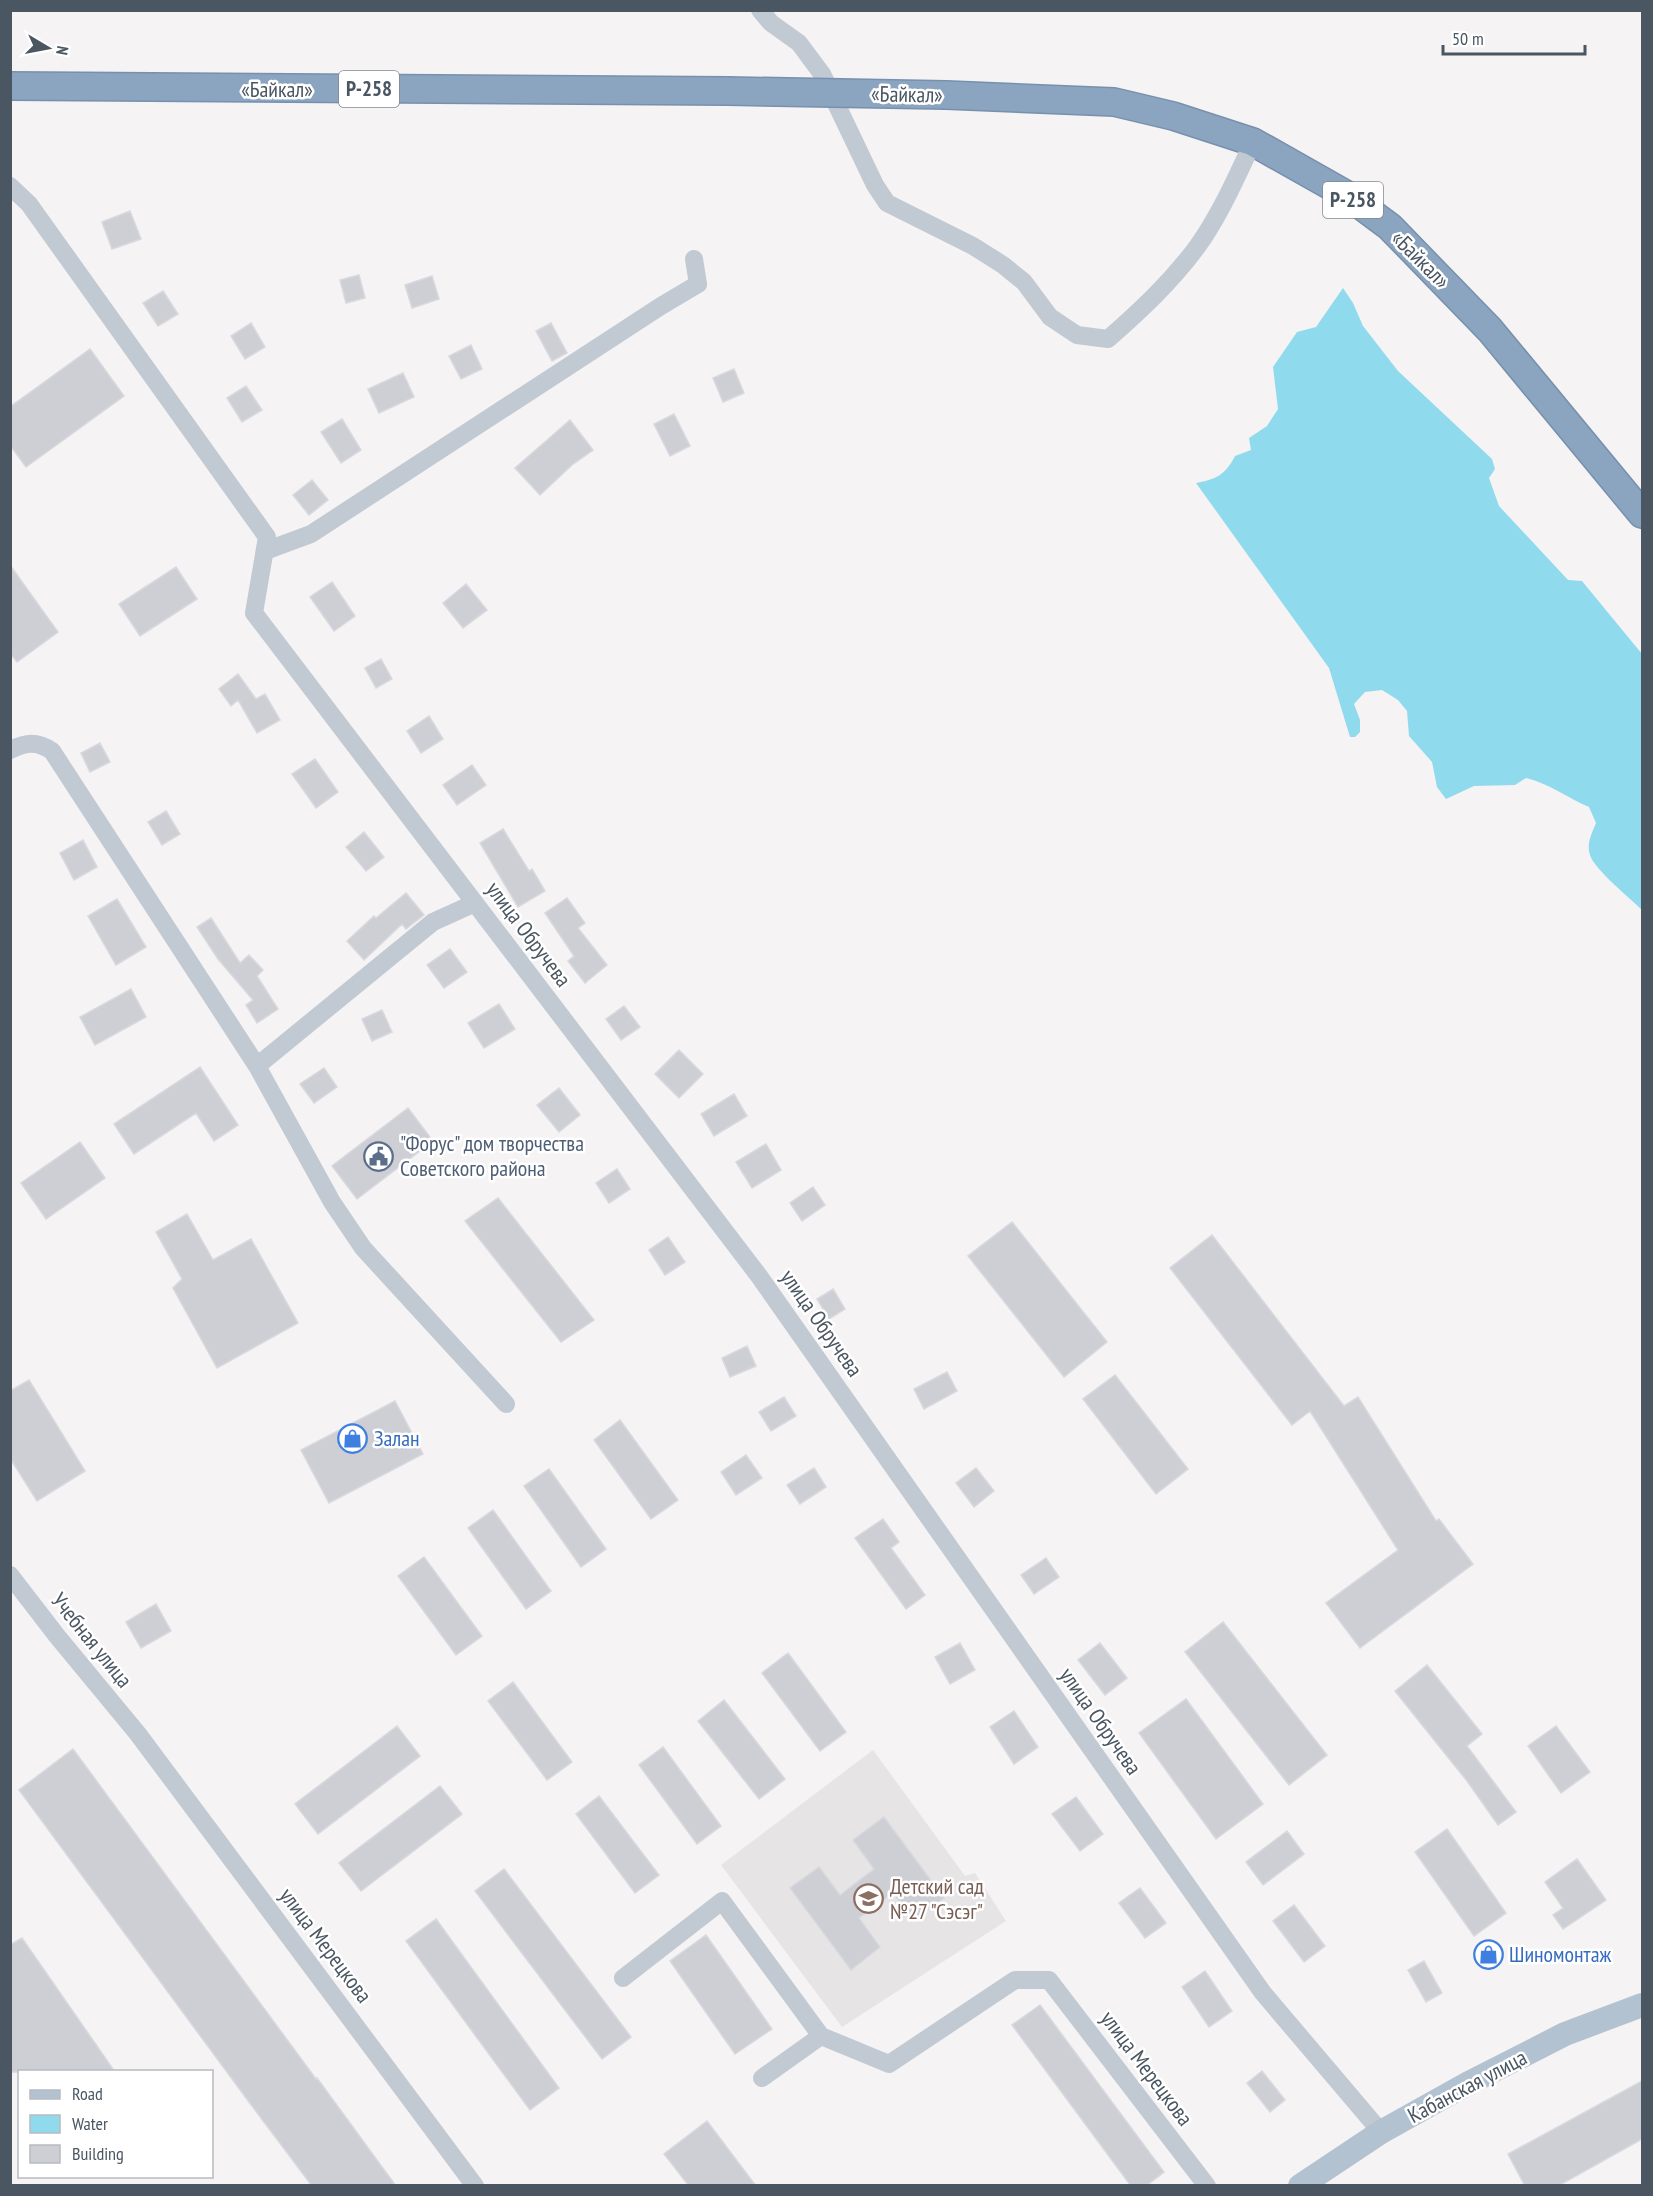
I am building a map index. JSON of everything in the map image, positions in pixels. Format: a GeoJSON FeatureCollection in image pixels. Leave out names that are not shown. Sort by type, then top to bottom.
{"type":"FeatureCollection","features":[{"type":"Feature","properties":{"kind":"highway","name":"«Байкал»"},"geometry":{"type":"LineString","coordinates":[[10,86],[728,91],[946,95],[1113,102],[1206,126],[1254,142],[1347,195],[1390,227],[1490,330],[1642,514]]}},
{"type":"Feature","properties":{"kind":"main road","name":"Кабанская улица"},"geometry":{"type":"LineString","coordinates":[[1300,2186],[1381,2132],[1467,2084],[1565,2034],[1642,2005]]}},
{"type":"Feature","properties":{"kind":"street"},"geometry":{"type":"LineString","coordinates":[[760,10],[771,23],[799,43],[822,74],[875,185],[887,203],[973,246],[1002,265],[1024,282],[1050,317],[1077,335],[1108,339],[1137,314],[1178,271],[1198,245],[1228,196],[1254,142]]}},
{"type":"Feature","properties":{"kind":"street"},"geometry":{"type":"LineString","coordinates":[[10,186],[29,204],[266,544],[310,534],[661,306],[698,285],[694,259]]}},
{"type":"Feature","properties":{"kind":"street","name":"улица Обручева"},"geometry":{"type":"LineString","coordinates":[[266,544],[254,613],[759,1276],[1263,1994],[1381,2132]]}},
{"type":"Feature","properties":{"kind":"street"},"geometry":{"type":"LineString","coordinates":[[10,750],[27,742],[42,744],[52,751],[257,1066],[332,1202],[363,1248],[506,1404]]}},
{"type":"Feature","properties":{"kind":"street"},"geometry":{"type":"LineString","coordinates":[[257,1066],[432,922],[476,903]]}},
{"type":"Feature","properties":{"kind":"street","name":"Учебная улица"},"geometry":{"type":"LineString","coordinates":[[10,1575],[138,1734]]}},
{"type":"Feature","properties":{"kind":"street","name":"улица Мерецкова"},"geometry":{"type":"LineString","coordinates":[[138,1734],[475,2186]]}},
{"type":"Feature","properties":{"kind":"street"},"geometry":{"type":"LineString","coordinates":[[623,1978],[722,1901],[821,2036],[762,2078]]}},
{"type":"Feature","properties":{"kind":"street","name":"улица Мерецкова"},"geometry":{"type":"LineString","coordinates":[[821,2036],[889,2064],[1015,1980],[1049,1980],[1207,2186]]}},
{"type":"Feature","properties":{"kind":"shaded area","name":"Детский сад №27 \"Сэсэг\""},"geometry":{"type":"Polygon","coordinates":[[[873,1750],[965,1876],[975,1873],[1006,1921],[842,2027],[721,1865],[873,1750]]]}},
{"type":"Feature","properties":{"kind":"water"},"geometry":{"type":"Polygon","coordinates":[[[1343,288],[1353,303],[1363,326],[1398,371],[1492,459],[1495,469],[1489,478],[1499,506],[1568,580],[1582,581],[1642,654],[1642,910],[1605,876],[1593,861],[1589,847],[1596,823],[1589,807],[1550,787],[1526,778],[1515,785],[1474,786],[1446,799],[1437,787],[1432,762],[1409,736],[1407,711],[1398,700],[1382,690],[1365,692],[1354,704],[1360,720],[1360,732],[1355,737],[1350,737],[1329,668],[1196,483],[1220,475],[1228,468],[1235,456],[1251,450],[1249,438],[1267,426],[1278,409],[1273,367],[1297,332],[1316,327],[1343,288]]]}},
{"type":"Feature","properties":{"kind":"building"},"geometry":{"type":"Polygon","coordinates":[[[130,211],[141,239],[112,249],[102,222],[130,211]]]}},
{"type":"Feature","properties":{"kind":"building"},"geometry":{"type":"Polygon","coordinates":[[[359,275],[365,298],[346,303],[340,280],[359,275]]]}},
{"type":"Feature","properties":{"kind":"building"},"geometry":{"type":"Polygon","coordinates":[[[432,276],[439,299],[412,308],[405,285],[432,276]]]}},
{"type":"Feature","properties":{"kind":"building"},"geometry":{"type":"Polygon","coordinates":[[[163,291],[178,314],[158,326],[143,303],[163,291]]]}},
{"type":"Feature","properties":{"kind":"building"},"geometry":{"type":"Polygon","coordinates":[[[251,323],[265,347],[245,359],[231,336],[251,323]]]}},
{"type":"Feature","properties":{"kind":"building"},"geometry":{"type":"Polygon","coordinates":[[[551,323],[567,353],[552,361],[536,331],[551,323]]]}},
{"type":"Feature","properties":{"kind":"building"},"geometry":{"type":"Polygon","coordinates":[[[471,345],[482,369],[461,379],[449,356],[471,345]]]}},
{"type":"Feature","properties":{"kind":"building"},"geometry":{"type":"Polygon","coordinates":[[[90,349],[124,396],[26,467],[10,445],[10,407],[90,349]]]}},
{"type":"Feature","properties":{"kind":"building"},"geometry":{"type":"Polygon","coordinates":[[[734,369],[744,393],[723,402],[713,378],[734,369]]]}},
{"type":"Feature","properties":{"kind":"building"},"geometry":{"type":"Polygon","coordinates":[[[403,373],[414,397],[379,413],[368,389],[403,373]]]}},
{"type":"Feature","properties":{"kind":"building"},"geometry":{"type":"Polygon","coordinates":[[[246,386],[262,410],[242,422],[227,398],[246,386]]]}},
{"type":"Feature","properties":{"kind":"building"},"geometry":{"type":"Polygon","coordinates":[[[674,414],[690,446],[670,456],[654,424],[674,414]]]}},
{"type":"Feature","properties":{"kind":"building"},"geometry":{"type":"Polygon","coordinates":[[[342,419],[361,450],[341,463],[321,432],[342,419]]]}},
{"type":"Feature","properties":{"kind":"building"},"geometry":{"type":"Polygon","coordinates":[[[570,420],[593,450],[572,465],[540,495],[515,468],[570,420]]]}},
{"type":"Feature","properties":{"kind":"building"},"geometry":{"type":"Polygon","coordinates":[[[312,480],[328,500],[309,515],[293,495],[312,480]]]}},
{"type":"Feature","properties":{"kind":"building"},"geometry":{"type":"Polygon","coordinates":[[[10,565],[58,632],[17,662],[10,653],[10,565]]]}},
{"type":"Feature","properties":{"kind":"building"},"geometry":{"type":"Polygon","coordinates":[[[176,567],[197,599],[140,636],[119,604],[176,567]]]}},
{"type":"Feature","properties":{"kind":"building"},"geometry":{"type":"Polygon","coordinates":[[[332,582],[355,616],[334,631],[310,597],[332,582]]]}},
{"type":"Feature","properties":{"kind":"building"},"geometry":{"type":"Polygon","coordinates":[[[466,584],[487,610],[463,628],[443,603],[466,584]]]}},
{"type":"Feature","properties":{"kind":"building"},"geometry":{"type":"Polygon","coordinates":[[[381,659],[392,679],[376,688],[365,668],[381,659]]]}},
{"type":"Feature","properties":{"kind":"building"},"geometry":{"type":"Polygon","coordinates":[[[238,674],[256,699],[265,694],[280,720],[257,733],[238,700],[231,706],[219,689],[238,674]]]}},
{"type":"Feature","properties":{"kind":"building"},"geometry":{"type":"Polygon","coordinates":[[[429,716],[443,739],[421,753],[407,731],[429,716]]]}},
{"type":"Feature","properties":{"kind":"building"},"geometry":{"type":"Polygon","coordinates":[[[100,743],[110,762],[90,772],[81,753],[100,743]]]}},
{"type":"Feature","properties":{"kind":"building"},"geometry":{"type":"Polygon","coordinates":[[[315,759],[338,792],[316,808],[292,774],[315,759]]]}},
{"type":"Feature","properties":{"kind":"building"},"geometry":{"type":"Polygon","coordinates":[[[472,765],[486,785],[457,805],[443,785],[472,765]]]}},
{"type":"Feature","properties":{"kind":"building"},"geometry":{"type":"Polygon","coordinates":[[[166,811],[180,834],[162,845],[148,822],[166,811]]]}},
{"type":"Feature","properties":{"kind":"building"},"geometry":{"type":"Polygon","coordinates":[[[503,829],[529,871],[532,869],[545,891],[518,907],[480,843],[503,829]]]}},
{"type":"Feature","properties":{"kind":"building"},"geometry":{"type":"Polygon","coordinates":[[[364,832],[384,857],[366,871],[346,847],[364,832]]]}},
{"type":"Feature","properties":{"kind":"building"},"geometry":{"type":"Polygon","coordinates":[[[83,840],[97,867],[74,880],[60,853],[83,840]]]}},
{"type":"Feature","properties":{"kind":"building"},"geometry":{"type":"Polygon","coordinates":[[[406,893],[424,915],[406,929],[402,924],[364,960],[347,941],[374,916],[376,918],[406,893]]]}},
{"type":"Feature","properties":{"kind":"building"},"geometry":{"type":"Polygon","coordinates":[[[567,898],[585,923],[578,928],[607,965],[585,983],[568,961],[574,956],[545,913],[567,898]]]}},
{"type":"Feature","properties":{"kind":"building"},"geometry":{"type":"Polygon","coordinates":[[[117,899],[146,947],[116,965],[88,916],[117,899]]]}},
{"type":"Feature","properties":{"kind":"building"},"geometry":{"type":"Polygon","coordinates":[[[211,918],[240,963],[249,955],[263,970],[257,976],[278,1009],[257,1023],[246,1005],[253,1000],[218,959],[197,927],[211,918]]]}},
{"type":"Feature","properties":{"kind":"building"},"geometry":{"type":"Polygon","coordinates":[[[450,949],[467,972],[444,988],[427,965],[450,949]]]}},
{"type":"Feature","properties":{"kind":"building"},"geometry":{"type":"Polygon","coordinates":[[[131,989],[146,1017],[95,1045],[80,1017],[131,989]]]}},
{"type":"Feature","properties":{"kind":"building"},"geometry":{"type":"Polygon","coordinates":[[[499,1004],[515,1029],[484,1048],[468,1023],[499,1004]]]}},
{"type":"Feature","properties":{"kind":"building"},"geometry":{"type":"Polygon","coordinates":[[[624,1006],[640,1027],[621,1040],[606,1019],[624,1006]]]}},
{"type":"Feature","properties":{"kind":"building"},"geometry":{"type":"Polygon","coordinates":[[[382,1010],[392,1032],[372,1041],[362,1019],[382,1010]]]}},
{"type":"Feature","properties":{"kind":"building"},"geometry":{"type":"Polygon","coordinates":[[[679,1050],[703,1074],[679,1098],[655,1074],[679,1050]]]}},
{"type":"Feature","properties":{"kind":"building"},"geometry":{"type":"Polygon","coordinates":[[[200,1067],[238,1125],[214,1141],[196,1113],[134,1154],[114,1124],[200,1067]]]}},
{"type":"Feature","properties":{"kind":"building"},"geometry":{"type":"Polygon","coordinates":[[[324,1068],[337,1087],[314,1103],[300,1084],[324,1068]]]}},
{"type":"Feature","properties":{"kind":"building"},"geometry":{"type":"Polygon","coordinates":[[[559,1088],[580,1115],[559,1132],[537,1105],[559,1088]]]}},
{"type":"Feature","properties":{"kind":"building"},"geometry":{"type":"Polygon","coordinates":[[[734,1094],[747,1116],[714,1136],[701,1114],[734,1094]]]}},
{"type":"Feature","properties":{"kind":"building"},"geometry":{"type":"Polygon","coordinates":[[[408,1108],[433,1141],[357,1199],[332,1166],[408,1108]]]}},
{"type":"Feature","properties":{"kind":"building"},"geometry":{"type":"Polygon","coordinates":[[[80,1142],[105,1178],[46,1219],[21,1183],[80,1142]]]}},
{"type":"Feature","properties":{"kind":"building"},"geometry":{"type":"Polygon","coordinates":[[[766,1144],[781,1170],[752,1188],[736,1162],[766,1144]]]}},
{"type":"Feature","properties":{"kind":"building"},"geometry":{"type":"Polygon","coordinates":[[[617,1169],[630,1189],[609,1203],[596,1183],[617,1169]]]}},
{"type":"Feature","properties":{"kind":"building"},"geometry":{"type":"Polygon","coordinates":[[[813,1187],[825,1205],[802,1221],[790,1203],[813,1187]]]}},
{"type":"Feature","properties":{"kind":"building"},"geometry":{"type":"Polygon","coordinates":[[[498,1198],[594,1320],[561,1342],[465,1221],[498,1198]]]}},
{"type":"Feature","properties":{"kind":"building"},"geometry":{"type":"Polygon","coordinates":[[[187,1214],[213,1260],[251,1239],[298,1323],[217,1368],[173,1288],[182,1279],[156,1232],[187,1214]]]}},
{"type":"Feature","properties":{"kind":"building"},"geometry":{"type":"Polygon","coordinates":[[[1012,1222],[1107,1342],[1064,1377],[968,1256],[1012,1222]]]}},
{"type":"Feature","properties":{"kind":"building"},"geometry":{"type":"Polygon","coordinates":[[[1212,1235],[1344,1406],[1358,1397],[1436,1521],[1439,1519],[1473,1564],[1360,1648],[1326,1603],[1398,1550],[1310,1411],[1292,1425],[1170,1268],[1212,1235]]]}},
{"type":"Feature","properties":{"kind":"building"},"geometry":{"type":"Polygon","coordinates":[[[668,1237],[685,1262],[665,1275],[649,1250],[668,1237]]]}},
{"type":"Feature","properties":{"kind":"building"},"geometry":{"type":"Polygon","coordinates":[[[833,1289],[845,1309],[829,1319],[817,1299],[833,1289]]]}},
{"type":"Feature","properties":{"kind":"building"},"geometry":{"type":"Polygon","coordinates":[[[747,1346],[756,1366],[730,1377],[722,1358],[747,1346]]]}},
{"type":"Feature","properties":{"kind":"building"},"geometry":{"type":"Polygon","coordinates":[[[947,1372],[957,1391],[924,1409],[914,1389],[947,1372]]]}},
{"type":"Feature","properties":{"kind":"building"},"geometry":{"type":"Polygon","coordinates":[[[1115,1375],[1188,1469],[1156,1494],[1083,1399],[1115,1375]]]}},
{"type":"Feature","properties":{"kind":"building"},"geometry":{"type":"Polygon","coordinates":[[[29,1380],[85,1471],[37,1501],[10,1458],[10,1391],[29,1380]]]}},
{"type":"Feature","properties":{"kind":"building"},"geometry":{"type":"Polygon","coordinates":[[[784,1397],[796,1416],[771,1431],[759,1412],[784,1397]]]}},
{"type":"Feature","properties":{"kind":"building"},"geometry":{"type":"Polygon","coordinates":[[[395,1401],[423,1454],[329,1503],[301,1450],[395,1401]]]}},
{"type":"Feature","properties":{"kind":"building"},"geometry":{"type":"Polygon","coordinates":[[[620,1420],[678,1500],[651,1519],[594,1440],[620,1420]]]}},
{"type":"Feature","properties":{"kind":"building"},"geometry":{"type":"Polygon","coordinates":[[[746,1455],[762,1478],[736,1495],[721,1472],[746,1455]]]}},
{"type":"Feature","properties":{"kind":"building"},"geometry":{"type":"Polygon","coordinates":[[[814,1468],[826,1487],[800,1504],[787,1485],[814,1468]]]}},
{"type":"Feature","properties":{"kind":"building"},"geometry":{"type":"Polygon","coordinates":[[[976,1468],[994,1491],[974,1507],[956,1483],[976,1468]]]}},
{"type":"Feature","properties":{"kind":"building"},"geometry":{"type":"Polygon","coordinates":[[[549,1469],[606,1549],[581,1567],[524,1486],[549,1469]]]}},
{"type":"Feature","properties":{"kind":"building"},"geometry":{"type":"Polygon","coordinates":[[[493,1510],[551,1591],[526,1609],[468,1528],[493,1510]]]}},
{"type":"Feature","properties":{"kind":"building"},"geometry":{"type":"Polygon","coordinates":[[[883,1519],[899,1542],[891,1548],[925,1595],[906,1609],[855,1538],[883,1519]]]}},
{"type":"Feature","properties":{"kind":"building"},"geometry":{"type":"Polygon","coordinates":[[[424,1557],[482,1636],[456,1655],[398,1576],[424,1557]]]}},
{"type":"Feature","properties":{"kind":"building"},"geometry":{"type":"Polygon","coordinates":[[[1046,1558],[1059,1577],[1034,1594],[1021,1575],[1046,1558]]]}},
{"type":"Feature","properties":{"kind":"building"},"geometry":{"type":"Polygon","coordinates":[[[156,1604],[171,1631],[141,1648],[126,1622],[156,1604]]]}},
{"type":"Feature","properties":{"kind":"building"},"geometry":{"type":"Polygon","coordinates":[[[1223,1622],[1327,1755],[1289,1785],[1185,1652],[1223,1622]]]}},
{"type":"Feature","properties":{"kind":"building"},"geometry":{"type":"Polygon","coordinates":[[[960,1643],[975,1670],[950,1684],[935,1657],[960,1643]]]}},
{"type":"Feature","properties":{"kind":"building"},"geometry":{"type":"Polygon","coordinates":[[[1100,1643],[1127,1678],[1105,1695],[1078,1660],[1100,1643]]]}},
{"type":"Feature","properties":{"kind":"building"},"geometry":{"type":"Polygon","coordinates":[[[788,1653],[846,1732],[820,1751],[762,1673],[788,1653]]]}},
{"type":"Feature","properties":{"kind":"building"},"geometry":{"type":"Polygon","coordinates":[[[1427,1665],[1482,1734],[1467,1746],[1516,1812],[1498,1825],[1467,1781],[1395,1691],[1427,1665]]]}},
{"type":"Feature","properties":{"kind":"building"},"geometry":{"type":"Polygon","coordinates":[[[513,1682],[572,1762],[547,1780],[488,1701],[513,1682]]]}},
{"type":"Feature","properties":{"kind":"building"},"geometry":{"type":"Polygon","coordinates":[[[1186,1699],[1263,1804],[1216,1839],[1139,1733],[1186,1699]]]}},
{"type":"Feature","properties":{"kind":"building"},"geometry":{"type":"Polygon","coordinates":[[[724,1700],[785,1779],[759,1799],[698,1721],[724,1700]]]}},
{"type":"Feature","properties":{"kind":"building"},"geometry":{"type":"Polygon","coordinates":[[[1014,1711],[1038,1747],[1014,1764],[990,1727],[1014,1711]]]}},
{"type":"Feature","properties":{"kind":"building"},"geometry":{"type":"Polygon","coordinates":[[[397,1726],[420,1756],[318,1834],[295,1804],[397,1726]]]}},
{"type":"Feature","properties":{"kind":"building"},"geometry":{"type":"Polygon","coordinates":[[[1556,1726],[1590,1772],[1561,1793],[1528,1746],[1556,1726]]]}},
{"type":"Feature","properties":{"kind":"building"},"geometry":{"type":"Polygon","coordinates":[[[663,1747],[721,1826],[697,1844],[639,1765],[663,1747]]]}},
{"type":"Feature","properties":{"kind":"building"},"geometry":{"type":"Polygon","coordinates":[[[73,1749],[396,2186],[312,2186],[249,2102],[19,1790],[73,1749]]]}},
{"type":"Feature","properties":{"kind":"building"},"geometry":{"type":"Polygon","coordinates":[[[440,1786],[462,1814],[361,1891],[339,1863],[440,1786]]]}},
{"type":"Feature","properties":{"kind":"building"},"geometry":{"type":"Polygon","coordinates":[[[599,1796],[659,1875],[635,1893],[576,1814],[599,1796]]]}},
{"type":"Feature","properties":{"kind":"building"},"geometry":{"type":"Polygon","coordinates":[[[1076,1797],[1103,1834],[1080,1851],[1052,1814],[1076,1797]]]}},
{"type":"Feature","properties":{"kind":"building"},"geometry":{"type":"Polygon","coordinates":[[[884,1817],[944,1898],[913,1920],[893,1893],[859,1918],[880,1947],[851,1970],[790,1888],[819,1867],[840,1895],[874,1869],[853,1840],[884,1817]]]}},
{"type":"Feature","properties":{"kind":"building"},"geometry":{"type":"Polygon","coordinates":[[[1447,1829],[1506,1913],[1474,1936],[1415,1852],[1447,1829]]]}},
{"type":"Feature","properties":{"kind":"building"},"geometry":{"type":"Polygon","coordinates":[[[1287,1831],[1304,1854],[1263,1885],[1246,1862],[1287,1831]]]}},
{"type":"Feature","properties":{"kind":"building"},"geometry":{"type":"Polygon","coordinates":[[[1577,1859],[1606,1900],[1563,1929],[1553,1915],[1563,1908],[1545,1882],[1577,1859]]]}},
{"type":"Feature","properties":{"kind":"building"},"geometry":{"type":"Polygon","coordinates":[[[504,1869],[631,2037],[602,2059],[475,1891],[504,1869]]]}},
{"type":"Feature","properties":{"kind":"building"},"geometry":{"type":"Polygon","coordinates":[[[1140,1888],[1166,1923],[1145,1938],[1119,1903],[1140,1888]]]}},
{"type":"Feature","properties":{"kind":"building"},"geometry":{"type":"Polygon","coordinates":[[[1294,1905],[1325,1946],[1304,1962],[1273,1921],[1294,1905]]]}},
{"type":"Feature","properties":{"kind":"building"},"geometry":{"type":"Polygon","coordinates":[[[436,1919],[559,2088],[530,2110],[406,1941],[436,1919]]]}},
{"type":"Feature","properties":{"kind":"building"},"geometry":{"type":"Polygon","coordinates":[[[706,1935],[772,2029],[735,2054],[670,1961],[706,1935]]]}},
{"type":"Feature","properties":{"kind":"building"},"geometry":{"type":"Polygon","coordinates":[[[22,1938],[114,2070],[18,2070],[18,2072],[10,2072],[10,1945],[22,1938]]]}},
{"type":"Feature","properties":{"kind":"building"},"geometry":{"type":"Polygon","coordinates":[[[1424,1961],[1442,1993],[1426,2002],[1408,1970],[1424,1961]]]}},
{"type":"Feature","properties":{"kind":"building"},"geometry":{"type":"Polygon","coordinates":[[[1205,1971],[1232,2011],[1209,2027],[1182,1987],[1205,1971]]]}},
{"type":"Feature","properties":{"kind":"building"},"geometry":{"type":"Polygon","coordinates":[[[1040,2005],[1164,2172],[1146,2186],[1131,2186],[1012,2025],[1040,2005]]]}},
{"type":"Feature","properties":{"kind":"building"},"geometry":{"type":"Polygon","coordinates":[[[1262,2071],[1285,2100],[1270,2112],[1247,2083],[1262,2071]]]}},
{"type":"Feature","properties":{"kind":"building"},"geometry":{"type":"Polygon","coordinates":[[[1642,2081],[1642,2139],[1558,2186],[1525,2186],[1508,2154],[1642,2081]]]}},
{"type":"Feature","properties":{"kind":"building"},"geometry":{"type":"Polygon","coordinates":[[[707,2121],[756,2186],[689,2186],[664,2154],[707,2121]]]}},
{"type":"Feature","properties":{"kind":"place","name":"\"Форус\" дом творчества Советского района"},"geometry":{"type":"Point","coordinates":[379,1156]}},
{"type":"Feature","properties":{"kind":"place","name":"Залан"},"geometry":{"type":"Point","coordinates":[353,1438]}},
{"type":"Feature","properties":{"kind":"place","name":"Детский сад №27 \"Сэсэг\""},"geometry":{"type":"Point","coordinates":[869,1899]}},
{"type":"Feature","properties":{"kind":"place","name":"Шиномонтаж"},"geometry":{"type":"Point","coordinates":[1488,1954]}}]}
